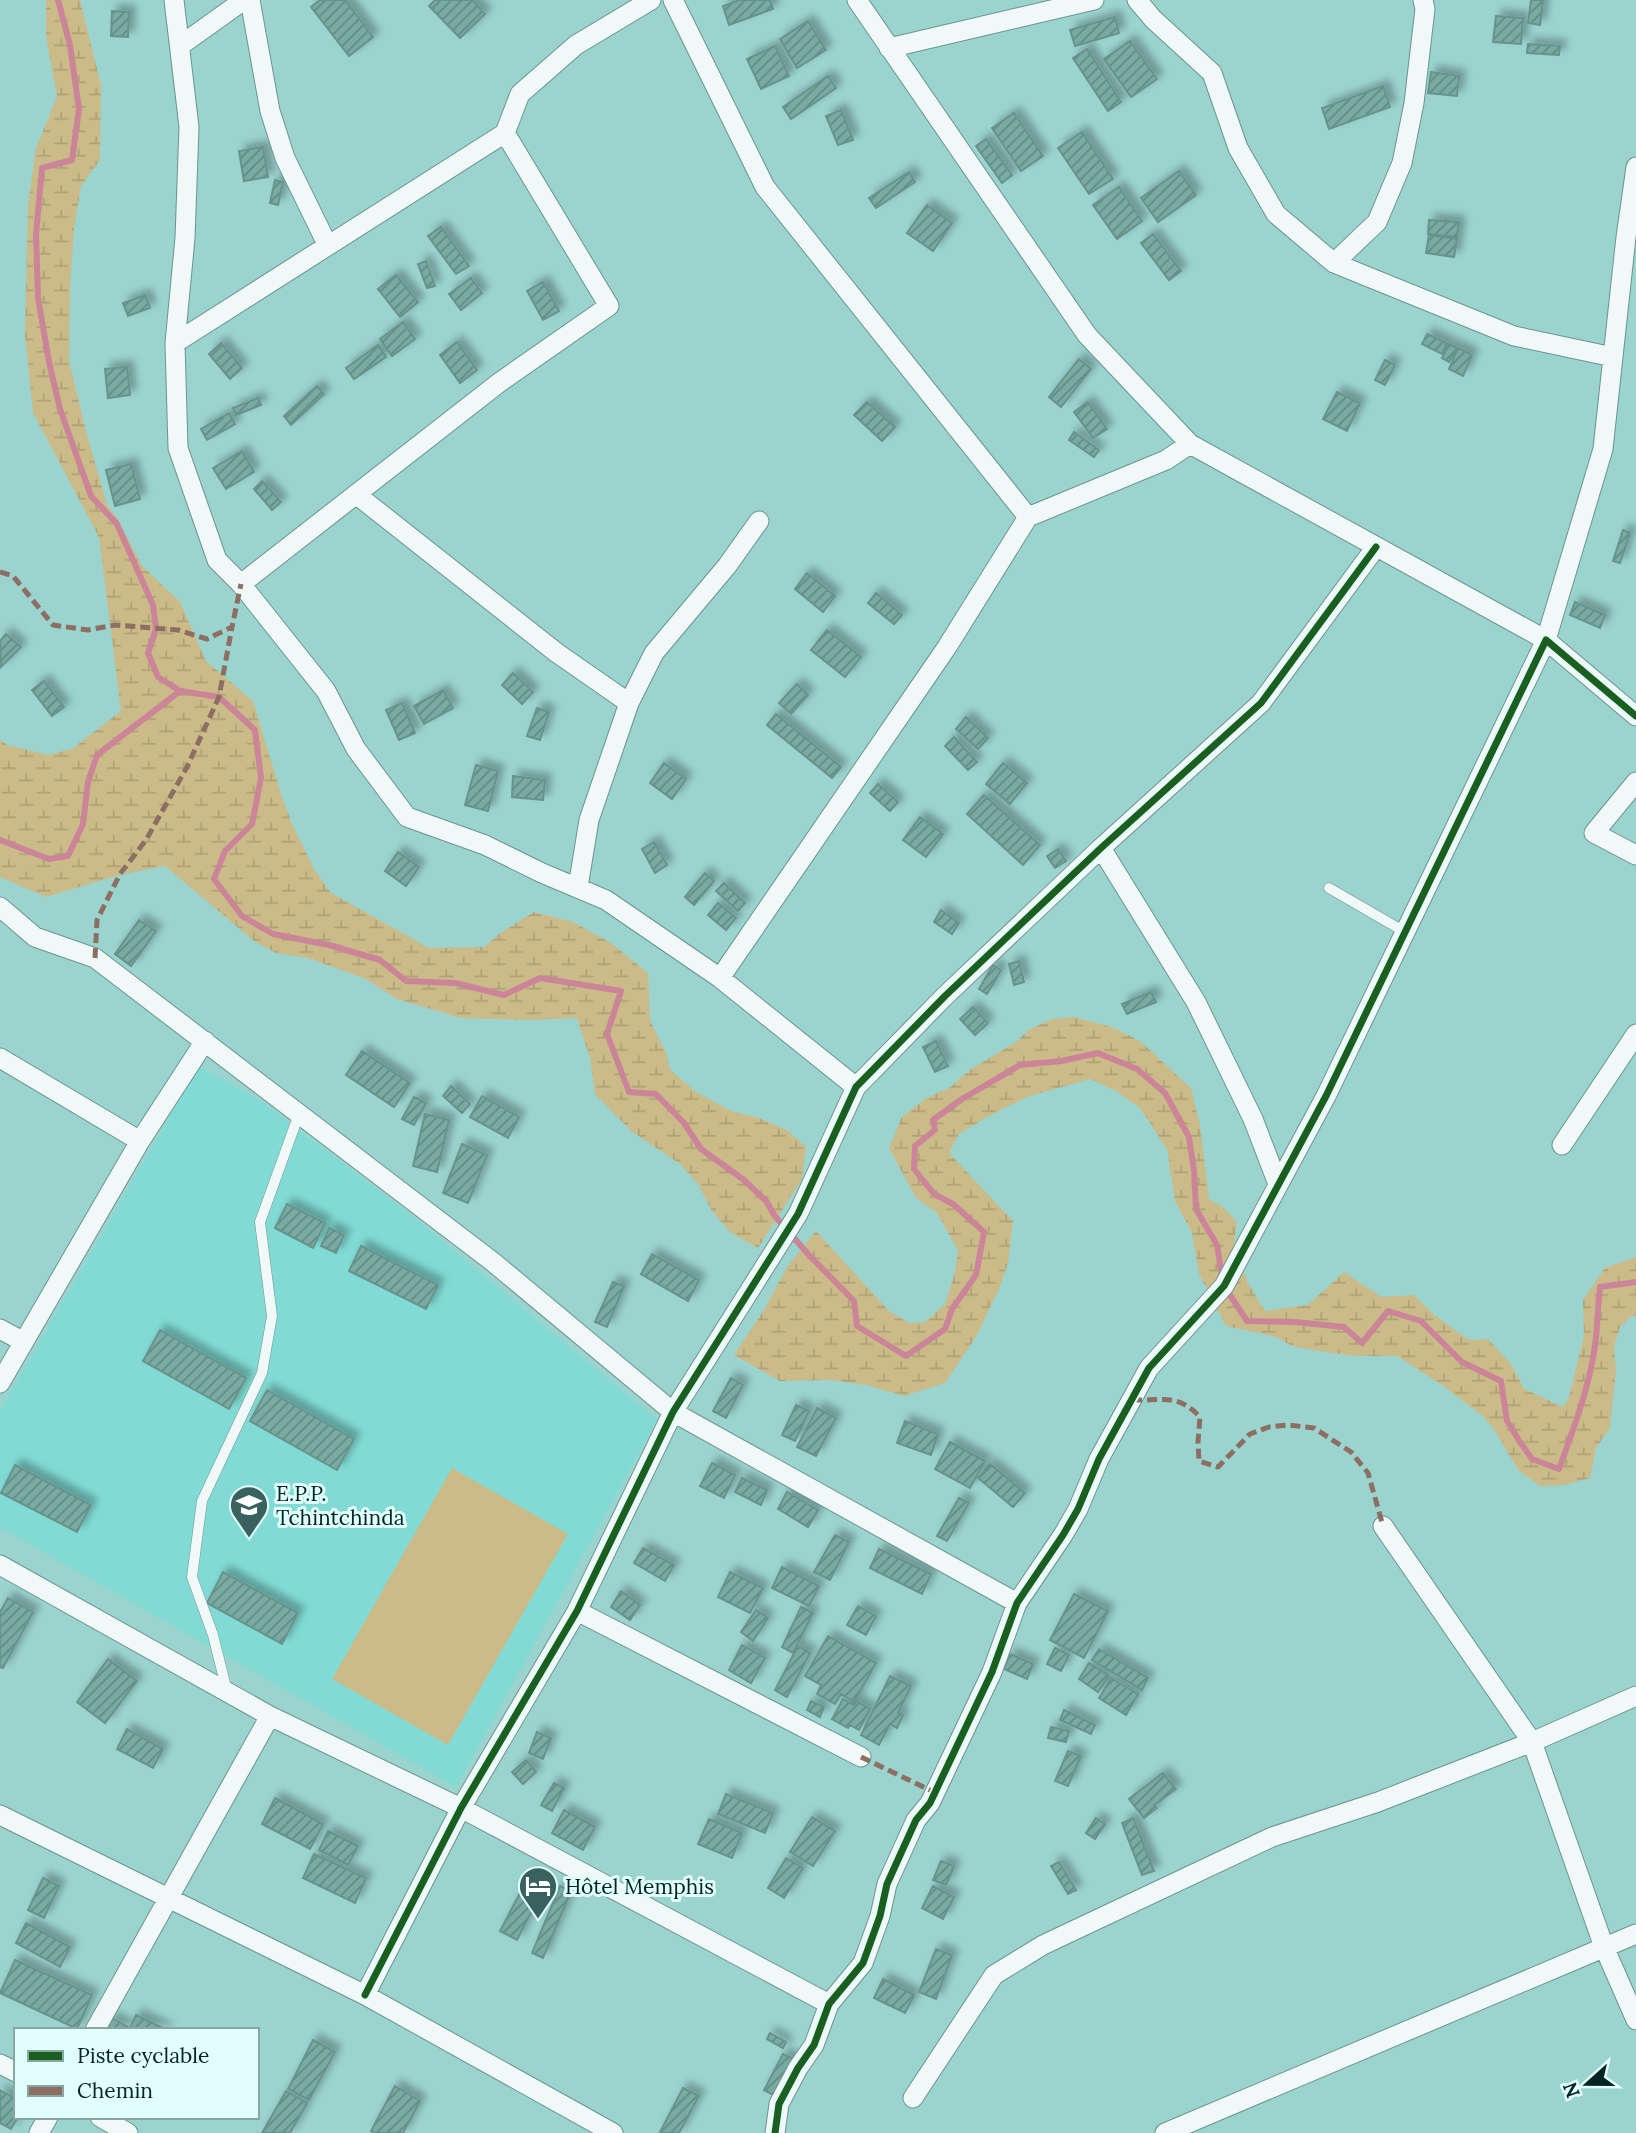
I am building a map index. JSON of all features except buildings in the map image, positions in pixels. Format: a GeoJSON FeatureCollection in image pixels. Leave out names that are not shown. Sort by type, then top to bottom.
{"type":"FeatureCollection","features":[{"type":"Feature","properties":{"kind":"street"},"geometry":{"type":"LineString","coordinates":[[174,0],[189,127],[185,237],[175,344],[178,448],[217,560],[241,584],[326,691],[356,749],[407,817],[485,845],[606,900],[720,978],[856,1087]]}},
{"type":"Feature","properties":{"kind":"street"},"geometry":{"type":"LineString","coordinates":[[181,45],[244,0]]}},
{"type":"Feature","properties":{"kind":"street"},"geometry":{"type":"LineString","coordinates":[[250,0],[270,111],[285,158],[327,244]]}},
{"type":"Feature","properties":{"kind":"street"},"geometry":{"type":"LineString","coordinates":[[175,344],[327,244],[505,133],[520,93],[576,46],[650,0]]}},
{"type":"Feature","properties":{"kind":"street"},"geometry":{"type":"LineString","coordinates":[[673,0],[765,187],[1028,517]]}},
{"type":"Feature","properties":{"kind":"street"},"geometry":{"type":"LineString","coordinates":[[857,0],[1087,335],[1190,444],[1546,640],[1636,716]]}},
{"type":"Feature","properties":{"kind":"street"},"geometry":{"type":"LineString","coordinates":[[889,48],[1094,0]]}},
{"type":"Feature","properties":{"kind":"street"},"geometry":{"type":"LineString","coordinates":[[1137,0],[1153,19],[1212,73],[1238,148],[1276,214],[1334,263],[1514,336],[1613,357]]}},
{"type":"Feature","properties":{"kind":"street"},"geometry":{"type":"LineString","coordinates":[[1334,263],[1377,222],[1402,163],[1414,103],[1425,9],[1423,0]]}},
{"type":"Feature","properties":{"kind":"street"},"geometry":{"type":"LineString","coordinates":[[241,584],[500,382],[609,306],[505,133]]}},
{"type":"Feature","properties":{"kind":"street"},"geometry":{"type":"LineString","coordinates":[[775,2133],[779,2104],[814,2045],[829,2004],[863,1963],[899,1854],[916,1820],[930,1803],[992,1672],[1017,1603],[1073,1517],[1099,1459],[1149,1368],[1224,1286],[1326,1096],[1546,640],[1603,449],[1636,167]]}},
{"type":"Feature","properties":{"kind":"street"},"geometry":{"type":"LineString","coordinates":[[720,978],[947,647],[1028,517],[1166,460],[1190,444]]}},
{"type":"Feature","properties":{"kind":"street"},"geometry":{"type":"LineString","coordinates":[[357,495],[557,653],[629,703]]}},
{"type":"Feature","properties":{"kind":"street"},"geometry":{"type":"LineString","coordinates":[[578,887],[589,820],[629,703],[654,653],[727,566],[760,521]]}},
{"type":"Feature","properties":{"kind":"street"},"geometry":{"type":"LineString","coordinates":[[365,1996],[461,1808],[577,1611],[673,1412],[798,1214],[856,1087],[945,996],[1101,848],[1261,703],[1376,547]]}},
{"type":"Feature","properties":{"kind":"street"},"geometry":{"type":"LineString","coordinates":[[1636,782],[1594,833],[1636,855]]}},
{"type":"Feature","properties":{"kind":"street"},"geometry":{"type":"LineString","coordinates":[[1101,848],[1196,1002],[1254,1119],[1278,1184]]}},
{"type":"Feature","properties":{"kind":"street"},"geometry":{"type":"LineString","coordinates":[[0,907],[35,937],[96,958],[493,1262],[673,1412],[1017,1603]]}},
{"type":"Feature","properties":{"kind":"street"},"geometry":{"type":"LineString","coordinates":[[1562,1145],[1636,1034]]}},
{"type":"Feature","properties":{"kind":"street"},"geometry":{"type":"LineString","coordinates":[[0,1383],[140,1141],[205,1041]]}},
{"type":"Feature","properties":{"kind":"street"},"geometry":{"type":"LineString","coordinates":[[0,1058],[140,1141]]}},
{"type":"Feature","properties":{"kind":"street"},"geometry":{"type":"LineString","coordinates":[[0,1329],[24,1342]]}},
{"type":"Feature","properties":{"kind":"street"},"geometry":{"type":"LineString","coordinates":[[1383,1526],[1532,1742],[1604,1947],[1636,2020]]}},
{"type":"Feature","properties":{"kind":"street"},"geometry":{"type":"LineString","coordinates":[[0,1565],[270,1716],[461,1808],[829,2004]]}},
{"type":"Feature","properties":{"kind":"street"},"geometry":{"type":"LineString","coordinates":[[577,1611],[861,1756]]}},
{"type":"Feature","properties":{"kind":"street"},"geometry":{"type":"LineString","coordinates":[[913,2098],[994,1975],[1043,1945],[1272,1837],[1378,1802],[1532,1742],[1636,1696]]}},
{"type":"Feature","properties":{"kind":"street"},"geometry":{"type":"LineString","coordinates":[[96,2028],[270,1716]]}},
{"type":"Feature","properties":{"kind":"street"},"geometry":{"type":"LineString","coordinates":[[0,1815],[365,1996],[613,2133]]}},
{"type":"Feature","properties":{"kind":"street"},"geometry":{"type":"LineString","coordinates":[[1165,2133],[1636,1934]]}},
{"type":"Feature","properties":{"kind":"street"},"geometry":{"type":"LineString","coordinates":[[104,2119],[128,2133]]}},
{"type":"Feature","properties":{"kind":"lane"},"geometry":{"type":"LineString","coordinates":[[1329,888],[1405,932]]}},
{"type":"Feature","properties":{"kind":"lane"},"geometry":{"type":"LineString","coordinates":[[227,1692],[213,1635],[192,1577],[202,1501],[262,1373],[272,1316],[260,1222],[299,1114]]}},
{"type":"Feature","properties":{"kind":"shaded area"},"geometry":{"type":"Polygon","coordinates":[[[199,1066],[262,1102],[406,1211],[657,1420],[456,1787],[0,1527],[0,1411],[199,1066]]]}},
{"type":"Feature","properties":{"kind":"green space"},"geometry":{"type":"Polygon","coordinates":[[[46,0],[80,0],[101,85],[100,160],[81,186],[74,229],[69,361],[107,505],[117,518],[142,566],[180,602],[206,661],[253,701],[281,794],[314,869],[331,893],[429,948],[484,947],[534,912],[573,922],[611,943],[648,973],[650,1020],[667,1055],[669,1068],[696,1092],[731,1111],[759,1118],[787,1130],[806,1147],[802,1179],[758,1248],[731,1233],[712,1211],[698,1184],[680,1164],[631,1131],[595,1094],[590,1058],[577,1018],[461,1018],[397,999],[366,979],[308,958],[276,953],[254,941],[165,866],[123,874],[46,897],[0,877],[0,740],[7,745],[48,755],[72,749],[121,711],[99,537],[33,413],[25,336],[28,205],[36,148],[57,97],[46,36],[46,0]]]}},
{"type":"Feature","properties":{"kind":"green space"},"geometry":{"type":"Polygon","coordinates":[[[1074,1017],[1112,1027],[1140,1041],[1191,1088],[1200,1125],[1209,1199],[1222,1206],[1237,1222],[1234,1244],[1248,1283],[1265,1311],[1308,1305],[1344,1272],[1381,1297],[1414,1295],[1433,1314],[1469,1340],[1488,1339],[1511,1364],[1524,1389],[1563,1407],[1569,1397],[1584,1335],[1583,1300],[1605,1268],[1636,1257],[1636,1316],[1631,1316],[1620,1327],[1614,1346],[1616,1370],[1610,1428],[1596,1448],[1590,1478],[1564,1485],[1540,1486],[1519,1471],[1483,1416],[1397,1356],[1355,1356],[1318,1351],[1292,1346],[1276,1337],[1226,1326],[1199,1274],[1192,1233],[1175,1201],[1167,1149],[1140,1108],[1116,1091],[1090,1079],[1027,1097],[987,1117],[959,1134],[949,1153],[1013,1221],[1008,1263],[999,1289],[976,1337],[945,1383],[904,1396],[866,1385],[830,1380],[780,1381],[734,1355],[764,1310],[787,1267],[816,1231],[889,1311],[909,1323],[925,1322],[945,1304],[955,1272],[958,1250],[937,1213],[916,1198],[889,1148],[902,1117],[926,1098],[949,1088],[971,1069],[1016,1042],[1030,1029],[1052,1019],[1074,1017]]]}},
{"type":"Feature","properties":{"kind":"green space"},"geometry":{"type":"Polygon","coordinates":[[[452,1468],[568,1534],[448,1745],[332,1679],[452,1468]]]}},
{"type":"Feature","properties":{"kind":"waterway"},"geometry":{"type":"LineString","coordinates":[[58,0],[70,45],[79,109],[72,160],[42,168],[36,234],[38,298],[49,362],[60,409],[91,496],[117,524],[153,605],[156,629],[148,653],[158,677],[180,691]]}},
{"type":"Feature","properties":{"kind":"waterway"},"geometry":{"type":"LineString","coordinates":[[0,840],[49,859],[68,856],[83,824],[88,782],[97,755],[180,691],[219,697],[255,730],[261,778],[252,824],[225,851],[214,879],[242,916],[273,934],[329,945],[380,960],[406,981],[455,983],[504,995],[540,978],[621,991],[607,1034],[629,1092],[656,1094],[684,1123],[701,1149],[744,1180],[767,1202],[774,1215],[808,1254],[854,1301],[857,1326],[906,1356],[945,1329],[952,1309],[976,1275],[984,1232],[953,1204],[934,1194],[914,1169],[915,1146],[935,1130],[933,1120],[962,1099],[1020,1065],[1061,1061],[1098,1053],[1137,1069],[1165,1093],[1189,1137],[1196,1209],[1217,1245],[1222,1276]]}},
{"type":"Feature","properties":{"kind":"waterway"},"geometry":{"type":"LineString","coordinates":[[1226,1289],[1247,1321],[1344,1327],[1362,1343],[1388,1311],[1421,1321],[1462,1362],[1501,1381],[1507,1421],[1520,1442],[1532,1459],[1559,1469],[1590,1372],[1596,1340],[1600,1287],[1636,1282]]}},
{"type":"Feature","properties":{"kind":"marked path"},"geometry":{"type":"LineString","coordinates":[[0,572],[13,576],[53,625],[88,630],[115,625],[178,630],[207,639],[232,627],[241,584]]}},
{"type":"Feature","properties":{"kind":"marked path"},"geometry":{"type":"LineString","coordinates":[[95,958],[97,920],[120,874],[146,840],[187,767],[219,697],[232,627]]}},
{"type":"Feature","properties":{"kind":"marked path"},"geometry":{"type":"LineString","coordinates":[[1132,1400],[1176,1401],[1192,1409],[1200,1417],[1199,1461],[1218,1467],[1250,1434],[1269,1427],[1289,1425],[1314,1428],[1351,1452],[1368,1473],[1383,1526]]}},
{"type":"Feature","properties":{"kind":"marked path"},"geometry":{"type":"LineString","coordinates":[[861,1757],[934,1792]]}},
{"type":"Feature","properties":{"kind":"cycle path"},"geometry":{"type":"LineString","coordinates":[[365,1995],[461,1808],[577,1611],[673,1412],[798,1214],[856,1087],[945,996],[1101,848],[1261,703],[1376,547]]}},
{"type":"Feature","properties":{"kind":"cycle path"},"geometry":{"type":"LineString","coordinates":[[775,2133],[779,2104],[814,2045],[829,2004],[863,1963],[880,1916],[887,1884],[916,1820],[930,1803],[992,1672],[1017,1603],[1078,1509],[1099,1459],[1149,1368],[1224,1286],[1326,1096],[1546,640],[1636,716]]}},
{"type":"Feature","properties":{"kind":"place","name":"E.P.P. Tchintchinda"},"geometry":{"type":"Point","coordinates":[249,1539]}},
{"type":"Feature","properties":{"kind":"place","name":"Hôtel Memphis"},"geometry":{"type":"Point","coordinates":[538,1920]}}]}
